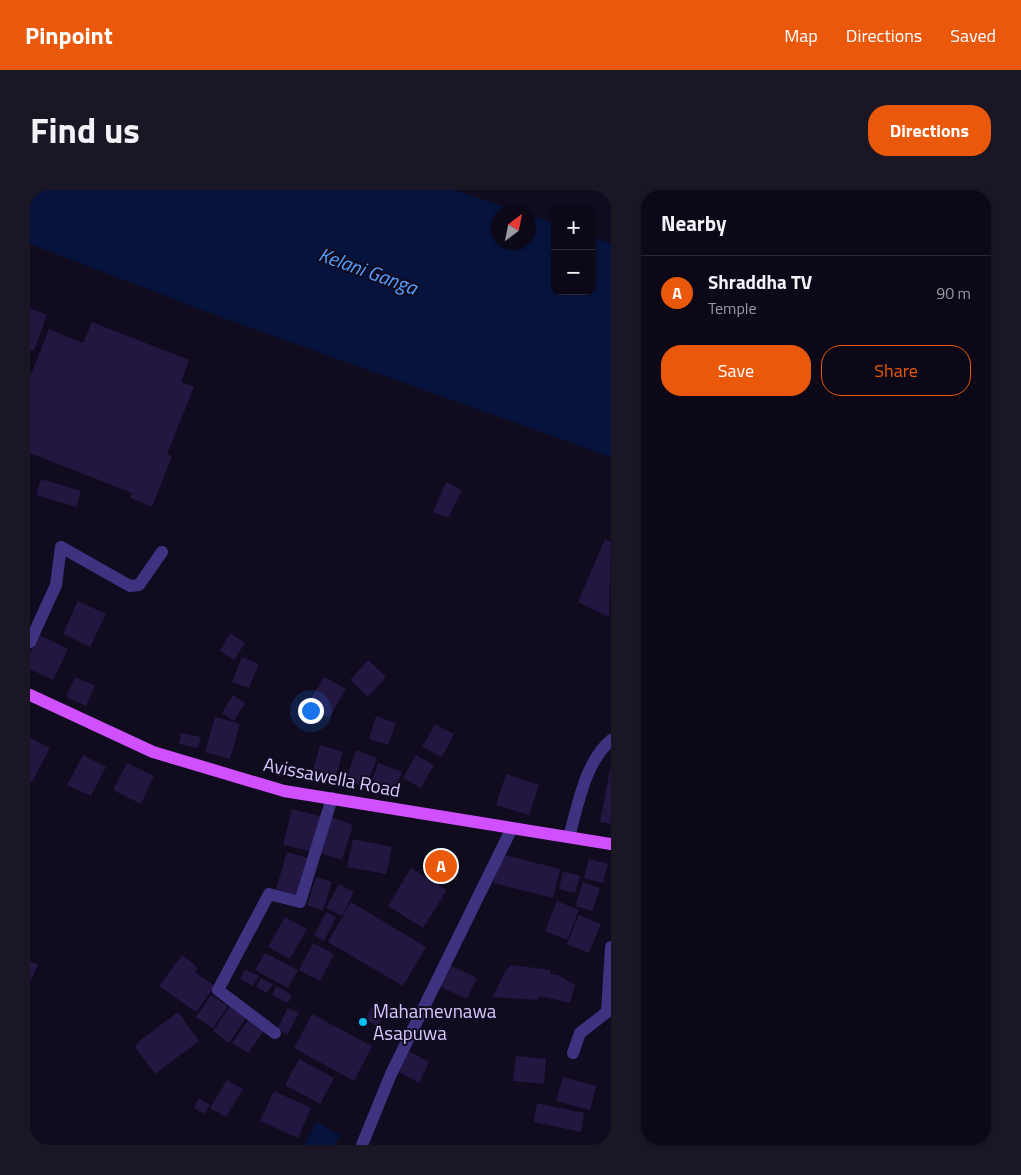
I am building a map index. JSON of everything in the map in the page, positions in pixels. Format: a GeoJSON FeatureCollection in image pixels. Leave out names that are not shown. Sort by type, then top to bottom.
{"type":"FeatureCollection","features":[{"type":"Feature","properties":{"kind":"main road","name":"Avissawella Road"},"geometry":{"type":"LineString","coordinates":[[30,695],[153,752],[284,791],[611,844]]}},
{"type":"Feature","properties":{"kind":"street"},"geometry":{"type":"LineString","coordinates":[[30,642],[56,586],[61,547],[130,586],[139,585],[162,552]]}},
{"type":"Feature","properties":{"kind":"street"},"geometry":{"type":"LineString","coordinates":[[569,837],[581,793],[600,750],[611,740]]}},
{"type":"Feature","properties":{"kind":"street"},"geometry":{"type":"LineString","coordinates":[[276,1033],[218,990],[268,894],[300,902],[332,798]]}},
{"type":"Feature","properties":{"kind":"street"},"geometry":{"type":"LineString","coordinates":[[362,1145],[391,1074],[512,828]]}},
{"type":"Feature","properties":{"kind":"street"},"geometry":{"type":"LineString","coordinates":[[573,1054],[580,1033],[607,1012],[611,947]]}},
{"type":"Feature","properties":{"kind":"water","name":"Kelani Ganga"},"geometry":{"type":"Polygon","coordinates":[[[30,190],[454,190],[499,205],[491,205],[491,250],[536,250],[536,217],[551,223],[551,295],[596,295],[596,238],[611,243],[611,457],[226,319],[30,244],[30,190]]]}},
{"type":"Feature","properties":{"kind":"water"},"geometry":{"type":"Polygon","coordinates":[[[317,1122],[340,1135],[335,1145],[304,1145],[317,1122]]]}},
{"type":"Feature","properties":{"kind":"building"},"geometry":{"type":"Polygon","coordinates":[[[30,308],[47,315],[34,351],[30,350],[30,308]]]}},
{"type":"Feature","properties":{"kind":"building"},"geometry":{"type":"Polygon","coordinates":[[[92,322],[189,360],[181,382],[194,387],[167,454],[172,456],[152,507],[130,498],[132,493],[30,453],[30,377],[49,329],[83,343],[92,322]]]}},
{"type":"Feature","properties":{"kind":"building"},"geometry":{"type":"Polygon","coordinates":[[[41,479],[81,491],[76,507],[36,495],[41,479]]]}},
{"type":"Feature","properties":{"kind":"building"},"geometry":{"type":"Polygon","coordinates":[[[446,482],[462,490],[448,518],[433,512],[446,482]]]}},
{"type":"Feature","properties":{"kind":"building"},"geometry":{"type":"Polygon","coordinates":[[[605,539],[611,542],[609,617],[578,602],[605,539]]]}},
{"type":"Feature","properties":{"kind":"building"},"geometry":{"type":"Polygon","coordinates":[[[78,601],[106,614],[90,647],[63,634],[78,601]]]}},
{"type":"Feature","properties":{"kind":"building"},"geometry":{"type":"Polygon","coordinates":[[[230,633],[245,643],[234,660],[220,651],[230,633]]]}},
{"type":"Feature","properties":{"kind":"building"},"geometry":{"type":"Polygon","coordinates":[[[39,635],[68,649],[53,680],[30,669],[30,653],[39,635]]]}},
{"type":"Feature","properties":{"kind":"building"},"geometry":{"type":"Polygon","coordinates":[[[242,657],[259,664],[249,688],[232,682],[242,657]]]}},
{"type":"Feature","properties":{"kind":"building"},"geometry":{"type":"Polygon","coordinates":[[[368,660],[386,677],[368,697],[350,680],[368,660]]]}},
{"type":"Feature","properties":{"kind":"building"},"geometry":{"type":"Polygon","coordinates":[[[75,677],[95,686],[86,706],[66,697],[75,677]]]}},
{"type":"Feature","properties":{"kind":"building"},"geometry":{"type":"Polygon","coordinates":[[[324,677],[346,689],[329,718],[307,705],[324,677]]]}},
{"type":"Feature","properties":{"kind":"building"},"geometry":{"type":"Polygon","coordinates":[[[233,695],[245,703],[234,721],[222,713],[233,695]]]}},
{"type":"Feature","properties":{"kind":"building"},"geometry":{"type":"Polygon","coordinates":[[[376,716],[396,723],[388,745],[369,739],[376,716]]]}},
{"type":"Feature","properties":{"kind":"building"},"geometry":{"type":"Polygon","coordinates":[[[215,717],[240,724],[230,759],[205,752],[215,717]]]}},
{"type":"Feature","properties":{"kind":"building"},"geometry":{"type":"Polygon","coordinates":[[[435,724],[454,734],[442,757],[422,747],[435,724]]]}},
{"type":"Feature","properties":{"kind":"building"},"geometry":{"type":"Polygon","coordinates":[[[181,733],[201,737],[198,748],[179,744],[181,733]]]}},
{"type":"Feature","properties":{"kind":"building"},"geometry":{"type":"Polygon","coordinates":[[[30,738],[50,748],[32,782],[30,781],[30,738]]]}},
{"type":"Feature","properties":{"kind":"building"},"geometry":{"type":"Polygon","coordinates":[[[320,745],[343,752],[333,785],[311,778],[320,745]]]}},
{"type":"Feature","properties":{"kind":"building"},"geometry":{"type":"Polygon","coordinates":[[[356,750],[377,758],[366,787],[346,780],[356,750]]]}},
{"type":"Feature","properties":{"kind":"building"},"geometry":{"type":"Polygon","coordinates":[[[83,755],[106,767],[91,796],[67,785],[83,755]]]}},
{"type":"Feature","properties":{"kind":"building"},"geometry":{"type":"Polygon","coordinates":[[[416,755],[434,765],[421,788],[403,778],[416,755]]]}},
{"type":"Feature","properties":{"kind":"building"},"geometry":{"type":"Polygon","coordinates":[[[127,763],[154,776],[141,804],[113,790],[127,763]]]}},
{"type":"Feature","properties":{"kind":"building"},"geometry":{"type":"Polygon","coordinates":[[[378,763],[402,772],[395,792],[371,783],[378,763]]]}},
{"type":"Feature","properties":{"kind":"building"},"geometry":{"type":"Polygon","coordinates":[[[611,769],[611,824],[600,822],[611,769]]]}},
{"type":"Feature","properties":{"kind":"building"},"geometry":{"type":"Polygon","coordinates":[[[506,774],[539,785],[529,815],[496,805],[506,774]]]}},
{"type":"Feature","properties":{"kind":"building"},"geometry":{"type":"Polygon","coordinates":[[[292,809],[323,817],[314,852],[283,845],[292,809]]]}},
{"type":"Feature","properties":{"kind":"building"},"geometry":{"type":"Polygon","coordinates":[[[332,817],[353,825],[342,860],[319,853],[332,817]]]}},
{"type":"Feature","properties":{"kind":"building"},"geometry":{"type":"Polygon","coordinates":[[[353,839],[392,847],[386,874],[347,867],[353,839]]]}},
{"type":"Feature","properties":{"kind":"building"},"geometry":{"type":"Polygon","coordinates":[[[287,852],[311,859],[300,896],[276,889],[287,852]]]}},
{"type":"Feature","properties":{"kind":"building"},"geometry":{"type":"Polygon","coordinates":[[[501,854],[560,869],[553,898],[493,883],[501,854]]]}},
{"type":"Feature","properties":{"kind":"building"},"geometry":{"type":"Polygon","coordinates":[[[589,859],[608,864],[603,883],[584,878],[589,859]]]}},
{"type":"Feature","properties":{"kind":"building"},"geometry":{"type":"Polygon","coordinates":[[[411,868],[447,890],[423,928],[388,906],[411,868]]]}},
{"type":"Feature","properties":{"kind":"building"},"geometry":{"type":"Polygon","coordinates":[[[563,871],[580,876],[575,893],[559,889],[563,871]]]}},
{"type":"Feature","properties":{"kind":"building"},"geometry":{"type":"Polygon","coordinates":[[[316,877],[332,882],[323,911],[307,905],[316,877]]]}},
{"type":"Feature","properties":{"kind":"building"},"geometry":{"type":"Polygon","coordinates":[[[583,882],[600,888],[592,911],[575,906],[583,882]]]}},
{"type":"Feature","properties":{"kind":"building"},"geometry":{"type":"Polygon","coordinates":[[[339,884],[354,892],[342,916],[326,908],[339,884]]]}},
{"type":"Feature","properties":{"kind":"building"},"geometry":{"type":"Polygon","coordinates":[[[557,901],[579,910],[567,940],[545,931],[557,901]]]}},
{"type":"Feature","properties":{"kind":"building"},"geometry":{"type":"Polygon","coordinates":[[[351,902],[426,947],[403,986],[328,942],[351,902]]]}},
{"type":"Feature","properties":{"kind":"building"},"geometry":{"type":"Polygon","coordinates":[[[326,912],[336,917],[324,941],[314,935],[326,912]]]}},
{"type":"Feature","properties":{"kind":"building"},"geometry":{"type":"Polygon","coordinates":[[[579,915],[601,924],[589,953],[567,944],[579,915]]]}},
{"type":"Feature","properties":{"kind":"building"},"geometry":{"type":"Polygon","coordinates":[[[285,917],[307,929],[290,959],[268,947],[285,917]]]}},
{"type":"Feature","properties":{"kind":"building"},"geometry":{"type":"Polygon","coordinates":[[[313,943],[334,954],[320,981],[299,970],[313,943]]]}},
{"type":"Feature","properties":{"kind":"building"},"geometry":{"type":"Polygon","coordinates":[[[265,953],[298,970],[288,988],[255,970],[265,953]]]}},
{"type":"Feature","properties":{"kind":"building"},"geometry":{"type":"Polygon","coordinates":[[[182,955],[194,964],[197,969],[195,972],[215,986],[196,1012],[159,986],[182,955]]]}},
{"type":"Feature","properties":{"kind":"building"},"geometry":{"type":"Polygon","coordinates":[[[30,961],[38,965],[30,982],[30,961]]]}},
{"type":"Feature","properties":{"kind":"building"},"geometry":{"type":"Polygon","coordinates":[[[450,965],[477,978],[467,999],[439,986],[450,965]]]}},
{"type":"Feature","properties":{"kind":"building"},"geometry":{"type":"Polygon","coordinates":[[[511,965],[551,970],[550,974],[558,975],[575,985],[570,1003],[540,996],[537,1000],[493,997],[506,970],[511,965]]]}},
{"type":"Feature","properties":{"kind":"building"},"geometry":{"type":"Polygon","coordinates":[[[245,969],[259,976],[253,986],[240,979],[245,969]]]}},
{"type":"Feature","properties":{"kind":"building"},"geometry":{"type":"Polygon","coordinates":[[[261,978],[273,984],[267,993],[256,987],[261,978]]]}},
{"type":"Feature","properties":{"kind":"building"},"geometry":{"type":"Polygon","coordinates":[[[276,986],[292,995],[288,1003],[272,995],[276,986]]]}},
{"type":"Feature","properties":{"kind":"building"},"geometry":{"type":"Polygon","coordinates":[[[211,995],[228,1006],[213,1028],[196,1017],[211,995]]]}},
{"type":"Feature","properties":{"kind":"building"},"geometry":{"type":"Polygon","coordinates":[[[231,1005],[247,1017],[229,1043],[213,1031],[231,1005]]]}},
{"type":"Feature","properties":{"kind":"building"},"geometry":{"type":"Polygon","coordinates":[[[288,1008],[299,1013],[287,1035],[277,1029],[288,1008]]]}},
{"type":"Feature","properties":{"kind":"building"},"geometry":{"type":"Polygon","coordinates":[[[371,1008],[384,1015],[378,1027],[365,1019],[371,1008]]]}},
{"type":"Feature","properties":{"kind":"building"},"geometry":{"type":"Polygon","coordinates":[[[178,1012],[199,1041],[155,1074],[135,1047],[138,1042],[178,1012]]]}},
{"type":"Feature","properties":{"kind":"building"},"geometry":{"type":"Polygon","coordinates":[[[312,1014],[372,1046],[354,1081],[294,1048],[312,1014]]]}},
{"type":"Feature","properties":{"kind":"building"},"geometry":{"type":"Polygon","coordinates":[[[248,1020],[264,1031],[248,1053],[232,1043],[248,1020]]]}},
{"type":"Feature","properties":{"kind":"building"},"geometry":{"type":"Polygon","coordinates":[[[406,1050],[429,1062],[419,1083],[395,1070],[406,1050]]]}},
{"type":"Feature","properties":{"kind":"building"},"geometry":{"type":"Polygon","coordinates":[[[516,1056],[546,1059],[544,1084],[513,1081],[516,1056]]]}},
{"type":"Feature","properties":{"kind":"building"},"geometry":{"type":"Polygon","coordinates":[[[299,1059],[334,1078],[320,1104],[285,1085],[299,1059]]]}},
{"type":"Feature","properties":{"kind":"building"},"geometry":{"type":"Polygon","coordinates":[[[563,1077],[596,1086],[590,1110],[556,1101],[563,1077]]]}},
{"type":"Feature","properties":{"kind":"building"},"geometry":{"type":"Polygon","coordinates":[[[227,1080],[243,1089],[226,1117],[210,1108],[227,1080]]]}},
{"type":"Feature","properties":{"kind":"building"},"geometry":{"type":"Polygon","coordinates":[[[274,1091],[311,1108],[298,1138],[260,1121],[274,1091]]]}},
{"type":"Feature","properties":{"kind":"building"},"geometry":{"type":"Polygon","coordinates":[[[199,1098],[210,1105],[204,1114],[194,1108],[199,1098]]]}},
{"type":"Feature","properties":{"kind":"building"},"geometry":{"type":"Polygon","coordinates":[[[537,1103],[584,1113],[581,1132],[534,1122],[537,1103]]]}},
{"type":"Feature","properties":{"kind":"place","name":"Shraddha TV"},"geometry":{"type":"Point","coordinates":[441,866]}},
{"type":"Feature","properties":{"kind":"place","name":"Mahamevnawa Asapuwa"},"geometry":{"type":"Point","coordinates":[363,1022]}}]}
